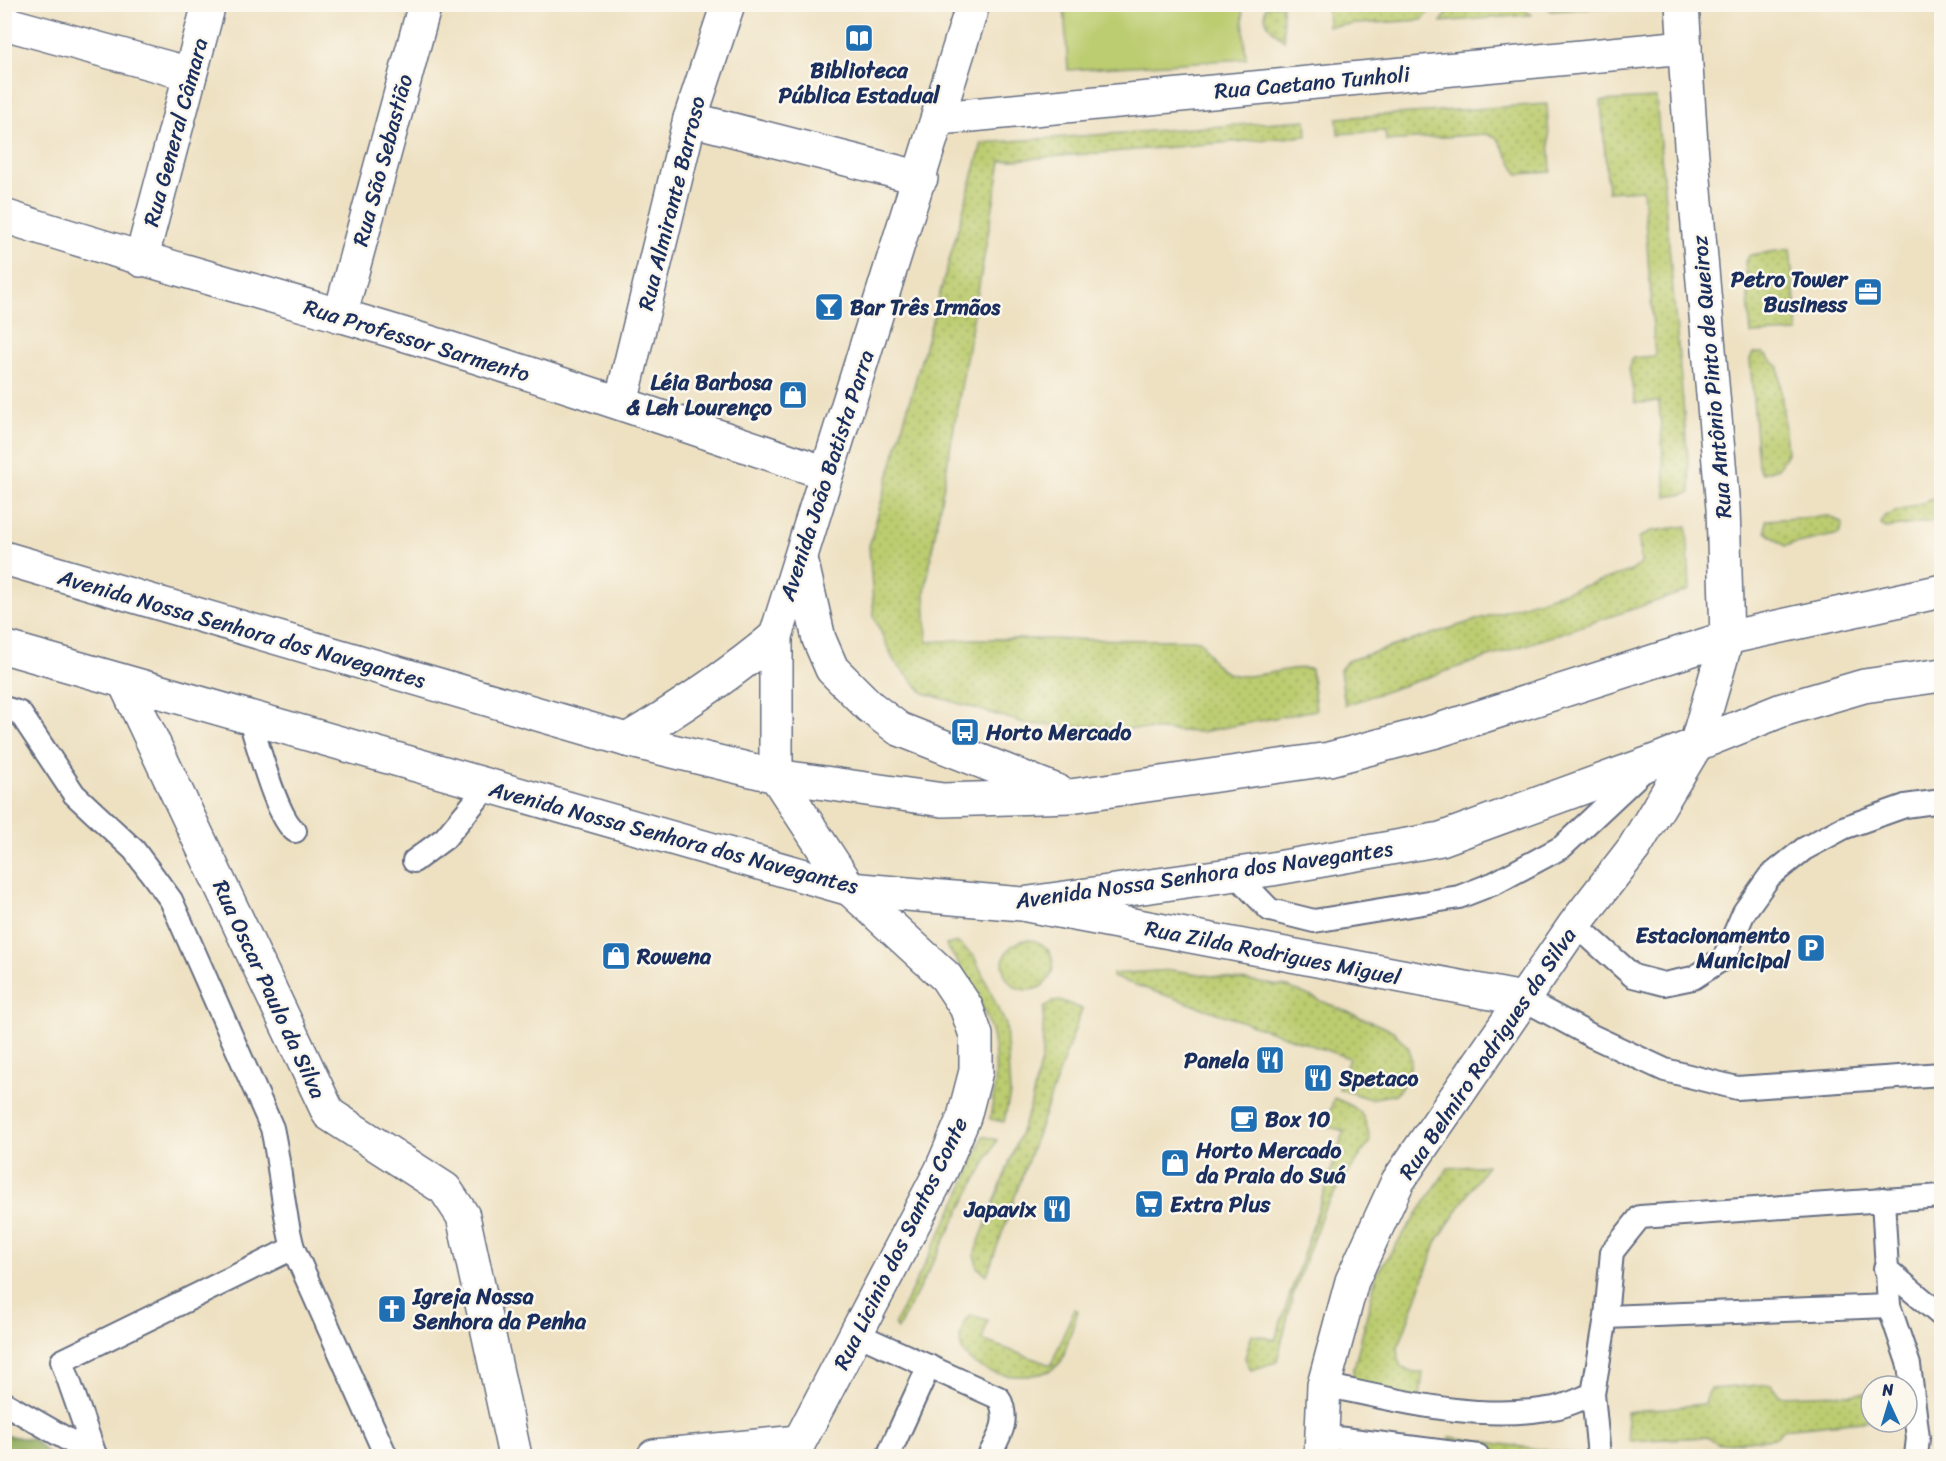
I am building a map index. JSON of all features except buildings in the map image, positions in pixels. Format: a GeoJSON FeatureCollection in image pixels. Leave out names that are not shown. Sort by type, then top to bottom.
{"type":"FeatureCollection","features":[{"type":"Feature","properties":{"kind":"street","name":"Rua General Câmara"},"geometry":{"type":"LineString","coordinates":[[141,260],[210,4]]}},
{"type":"Feature","properties":{"kind":"street","name":"Rua São Sebastião"},"geometry":{"type":"LineString","coordinates":[[340,315],[425,4]]}},
{"type":"Feature","properties":{"kind":"street","name":"Rua Almirante Barroso"},"geometry":{"type":"LineString","coordinates":[[621,403],[690,119],[728,4]]}},
{"type":"Feature","properties":{"kind":"street","name":"Avenida João Batista Parra"},"geometry":{"type":"LineString","coordinates":[[776,776],[776,636],[940,118],[973,4]]}},
{"type":"Feature","properties":{"kind":"street","name":"Rua Antônio Pinto de Queiroz"},"geometry":{"type":"LineString","coordinates":[[1682,4],[1723,508],[1726,638],[1696,745]]}},
{"type":"Feature","properties":{"kind":"street"},"geometry":{"type":"LineString","coordinates":[[4,23],[190,74]]}},
{"type":"Feature","properties":{"kind":"street","name":"Rua Caetano Tunholi"},"geometry":{"type":"LineString","coordinates":[[940,118],[1684,47]]}},
{"type":"Feature","properties":{"kind":"street"},"geometry":{"type":"LineString","coordinates":[[690,119],[921,178]]}},
{"type":"Feature","properties":{"kind":"street","name":"Rua Professor Sarmento"},"geometry":{"type":"LineString","coordinates":[[4,216],[141,260],[340,315],[621,403],[826,473]]}},
{"type":"Feature","properties":{"kind":"street"},"geometry":{"type":"LineString","coordinates":[[800,556],[819,639],[832,669],[870,707],[899,729],[1070,796]]}},
{"type":"Feature","properties":{"kind":"street","name":"Avenida Nossa Senhora dos Navegantes"},"geometry":{"type":"LineString","coordinates":[[4,558],[627,740],[776,776],[943,800],[1070,796],[1329,759],[1436,731],[1726,638]]}},
{"type":"Feature","properties":{"kind":"street"},"geometry":{"type":"LineString","coordinates":[[1726,638],[1941,591]]}},
{"type":"Feature","properties":{"kind":"street"},"geometry":{"type":"LineString","coordinates":[[627,740],[696,699],[736,670],[776,636]]}},
{"type":"Feature","properties":{"kind":"street","name":"Avenida Nossa Senhora dos Navegantes"},"geometry":{"type":"LineString","coordinates":[[4,647],[850,889],[1022,904],[1235,874],[1441,839],[1650,763],[1782,710],[1864,686],[1941,675]]}},
{"type":"Feature","properties":{"kind":"street","name":"Rua Oscar Paulo da Silva"},"geometry":{"type":"LineString","coordinates":[[125,683],[329,1114],[445,1189],[463,1216],[515,1456]]}},
{"type":"Feature","properties":{"kind":"street","name":"Rua Belmiro Rodrigues da Silva"},"geometry":{"type":"LineString","coordinates":[[1321,1446],[1324,1385],[1352,1281],[1398,1181],[1575,924],[1634,848],[1696,745]]}},
{"type":"Feature","properties":{"kind":"street"},"geometry":{"type":"LineString","coordinates":[[776,776],[850,889]]}},
{"type":"Feature","properties":{"kind":"street","name":"Rua Licinio dos Santos Conte"},"geometry":{"type":"LineString","coordinates":[[795,1449],[941,1170],[964,1117],[976,1071],[976,1035],[966,1007],[946,977],[850,889]]}},
{"type":"Feature","properties":{"kind":"street","name":"Rua Zilda Rodrigues Miguel"},"geometry":{"type":"LineString","coordinates":[[1022,904],[1523,999]]}},
{"type":"Feature","properties":{"kind":"street"},"geometry":{"type":"LineString","coordinates":[[654,1456],[795,1449]]}},
{"type":"Feature","properties":{"kind":"lane"},"geometry":{"type":"LineString","coordinates":[[4,708],[20,713],[74,794],[134,850],[171,900],[272,1128],[281,1168],[283,1212],[292,1248],[386,1456]]}},
{"type":"Feature","properties":{"kind":"lane"},"geometry":{"type":"LineString","coordinates":[[249,718],[279,808],[287,825],[295,831]]}},
{"type":"Feature","properties":{"kind":"lane"},"geometry":{"type":"LineString","coordinates":[[1235,874],[1270,910],[1314,921],[1459,897],[1495,883],[1562,847],[1650,763]]}},
{"type":"Feature","properties":{"kind":"lane"},"geometry":{"type":"LineString","coordinates":[[414,861],[445,838],[489,786]]}},
{"type":"Feature","properties":{"kind":"lane"},"geometry":{"type":"LineString","coordinates":[[1575,924],[1633,976],[1664,984],[1693,978],[1724,958],[1744,912],[1769,877],[1804,849],[1843,828],[1905,806],[1941,801]]}},
{"type":"Feature","properties":{"kind":"lane"},"geometry":{"type":"LineString","coordinates":[[1523,999],[1592,1036],[1665,1070],[1737,1088],[1941,1074]]}},
{"type":"Feature","properties":{"kind":"lane"},"geometry":{"type":"LineString","coordinates":[[1599,1456],[1593,1394],[1606,1317],[1612,1252],[1640,1217],[1941,1196]]}},
{"type":"Feature","properties":{"kind":"lane"},"geometry":{"type":"LineString","coordinates":[[1883,1199],[1885,1268],[1889,1306],[1909,1365],[1917,1438],[1916,1456]]}},
{"type":"Feature","properties":{"kind":"lane"},"geometry":{"type":"LineString","coordinates":[[95,1456],[62,1360],[292,1248]]}},
{"type":"Feature","properties":{"kind":"lane"},"geometry":{"type":"LineString","coordinates":[[1885,1268],[1941,1316]]}},
{"type":"Feature","properties":{"kind":"lane"},"geometry":{"type":"LineString","coordinates":[[1606,1317],[1889,1306]]}},
{"type":"Feature","properties":{"kind":"lane"},"geometry":{"type":"LineString","coordinates":[[857,1334],[999,1398],[1004,1409],[1006,1424],[990,1456]]}},
{"type":"Feature","properties":{"kind":"lane"},"geometry":{"type":"LineString","coordinates":[[888,1456],[929,1366]]}},
{"type":"Feature","properties":{"kind":"lane"},"geometry":{"type":"LineString","coordinates":[[1324,1385],[1438,1410],[1507,1413],[1556,1408],[1593,1394]]}},
{"type":"Feature","properties":{"kind":"lane"},"geometry":{"type":"LineString","coordinates":[[4,1402],[95,1456]]}},
{"type":"Feature","properties":{"kind":"lane","name":"Rua Belmiro Rodrigues da Silva"},"geometry":{"type":"LineString","coordinates":[[1321,1446],[1436,1450],[1478,1456]]}},
{"type":"Feature","properties":{"kind":"green space"},"geometry":{"type":"Polygon","coordinates":[[[1435,4],[1422,20],[1328,26],[1327,5],[1336,5],[1336,7],[1435,4]]]}},
{"type":"Feature","properties":{"kind":"green space"},"geometry":{"type":"Polygon","coordinates":[[[1544,4],[1655,4],[1551,11],[1544,5],[1544,4]]]}},
{"type":"Feature","properties":{"kind":"green space"},"geometry":{"type":"Polygon","coordinates":[[[1064,5],[1242,5],[1246,59],[1068,70],[1064,5]]]}},
{"type":"Feature","properties":{"kind":"green space"},"geometry":{"type":"Polygon","coordinates":[[[1266,5],[1282,5],[1284,40],[1271,29],[1266,21],[1266,5]]]}},
{"type":"Feature","properties":{"kind":"green space"},"geometry":{"type":"Polygon","coordinates":[[[1453,5],[1520,5],[1531,15],[1441,22],[1453,5]]]}},
{"type":"Feature","properties":{"kind":"green space"},"geometry":{"type":"Polygon","coordinates":[[[1656,98],[1691,493],[1666,497],[1659,402],[1635,403],[1629,368],[1632,358],[1655,356],[1643,190],[1608,192],[1601,101],[1656,98]]]}},
{"type":"Feature","properties":{"kind":"green space"},"geometry":{"type":"Polygon","coordinates":[[[1547,104],[1551,172],[1518,174],[1498,139],[1486,134],[1386,141],[1385,131],[1338,134],[1337,118],[1547,104]]]}},
{"type":"Feature","properties":{"kind":"green space"},"geometry":{"type":"Polygon","coordinates":[[[1306,120],[1307,136],[1001,161],[925,591],[927,642],[973,639],[1200,640],[1215,664],[1225,672],[1236,675],[1248,676],[1287,669],[1311,669],[1316,710],[1201,732],[1027,724],[924,693],[894,661],[874,617],[869,546],[982,143],[1306,120]]]}},
{"type":"Feature","properties":{"kind":"green space"},"geometry":{"type":"Polygon","coordinates":[[[1790,249],[1798,332],[1751,334],[1745,261],[1750,255],[1790,249]]]}},
{"type":"Feature","properties":{"kind":"green space"},"geometry":{"type":"Polygon","coordinates":[[[1753,353],[1763,353],[1779,367],[1787,453],[1778,468],[1762,473],[1758,466],[1750,359],[1753,353]]]}},
{"type":"Feature","properties":{"kind":"green space"},"geometry":{"type":"Polygon","coordinates":[[[1941,496],[1941,520],[1886,528],[1881,525],[1884,516],[1941,496]]]}},
{"type":"Feature","properties":{"kind":"green space"},"geometry":{"type":"Polygon","coordinates":[[[1830,516],[1843,524],[1839,534],[1785,546],[1766,532],[1766,520],[1830,516]]]}},
{"type":"Feature","properties":{"kind":"green space"},"geometry":{"type":"Polygon","coordinates":[[[1687,526],[1690,590],[1345,705],[1340,670],[1347,661],[1631,571],[1641,564],[1639,538],[1651,531],[1687,526]]]}},
{"type":"Feature","properties":{"kind":"green space"},"geometry":{"type":"Polygon","coordinates":[[[1028,940],[1046,947],[1053,965],[1046,983],[1028,990],[1010,983],[1003,965],[1010,947],[1028,940]]]}},
{"type":"Feature","properties":{"kind":"green space"},"geometry":{"type":"Polygon","coordinates":[[[957,942],[974,956],[1006,1025],[1010,1094],[1004,1122],[990,1119],[996,1068],[994,1047],[983,1008],[946,945],[957,942]]]}},
{"type":"Feature","properties":{"kind":"green space"},"geometry":{"type":"Polygon","coordinates":[[[1171,970],[1288,987],[1393,1031],[1409,1048],[1411,1060],[1408,1078],[1396,1094],[1370,1099],[1339,1089],[1349,1058],[1112,977],[1113,974],[1171,970]]]}},
{"type":"Feature","properties":{"kind":"green space"},"geometry":{"type":"Polygon","coordinates":[[[1062,1001],[1082,1009],[987,1275],[977,1267],[975,1252],[1030,1108],[1042,1056],[1044,1008],[1052,1002],[1062,1001]]]}},
{"type":"Feature","properties":{"kind":"green space"},"geometry":{"type":"Polygon","coordinates":[[[1334,1098],[1350,1105],[1360,1113],[1364,1118],[1370,1141],[1324,1209],[1293,1295],[1277,1362],[1251,1370],[1245,1358],[1252,1334],[1275,1340],[1344,1131],[1326,1126],[1334,1098]]]}},
{"type":"Feature","properties":{"kind":"green space"},"geometry":{"type":"Polygon","coordinates":[[[983,1136],[997,1140],[898,1329],[894,1325],[959,1196],[983,1136]]]}},
{"type":"Feature","properties":{"kind":"green space"},"geometry":{"type":"Polygon","coordinates":[[[1487,1165],[1437,1241],[1398,1348],[1400,1366],[1408,1371],[1423,1373],[1419,1404],[1350,1385],[1377,1273],[1448,1168],[1487,1165]]]}},
{"type":"Feature","properties":{"kind":"green space"},"geometry":{"type":"Polygon","coordinates":[[[1074,1309],[1078,1311],[1062,1360],[1051,1369],[1036,1375],[998,1374],[981,1368],[968,1358],[961,1346],[963,1325],[971,1315],[988,1320],[982,1340],[1051,1365],[1074,1309]]]}},
{"type":"Feature","properties":{"kind":"green space"},"geometry":{"type":"Polygon","coordinates":[[[1771,1384],[1780,1396],[1859,1393],[1859,1421],[1783,1429],[1776,1438],[1717,1444],[1707,1437],[1629,1441],[1626,1412],[1704,1404],[1710,1389],[1771,1384]]]}},
{"type":"Feature","properties":{"kind":"green space"},"geometry":{"type":"Polygon","coordinates":[[[5,1435],[34,1440],[50,1456],[5,1456],[5,1435]]]}},
{"type":"Feature","properties":{"kind":"green space"},"geometry":{"type":"Polygon","coordinates":[[[1450,1437],[1574,1454],[1575,1456],[1500,1456],[1448,1452],[1450,1437]]]}},
{"type":"Feature","properties":{"kind":"place","name":"Biblioteca Pública Estadual"},"geometry":{"type":"Point","coordinates":[859,38]}},
{"type":"Feature","properties":{"kind":"place","name":"Petro Tower Business"},"geometry":{"type":"Point","coordinates":[1868,292]}},
{"type":"Feature","properties":{"kind":"place","name":"Bar Três Irmãos"},"geometry":{"type":"Point","coordinates":[829,307]}},
{"type":"Feature","properties":{"kind":"place","name":"Léia Barbosa & Leh Lourenço"},"geometry":{"type":"Point","coordinates":[793,395]}},
{"type":"Feature","properties":{"kind":"place","name":"Horto Mercado"},"geometry":{"type":"Point","coordinates":[965,732]}},
{"type":"Feature","properties":{"kind":"place","name":"Estacionamento Municipal"},"geometry":{"type":"Point","coordinates":[1811,948]}},
{"type":"Feature","properties":{"kind":"place","name":"Rowena"},"geometry":{"type":"Point","coordinates":[616,956]}},
{"type":"Feature","properties":{"kind":"place","name":"Panela"},"geometry":{"type":"Point","coordinates":[1270,1060]}},
{"type":"Feature","properties":{"kind":"place","name":"Spetaco"},"geometry":{"type":"Point","coordinates":[1318,1078]}},
{"type":"Feature","properties":{"kind":"place","name":"Box 10"},"geometry":{"type":"Point","coordinates":[1244,1119]}},
{"type":"Feature","properties":{"kind":"place","name":"Horto Mercado da Praia do Suá"},"geometry":{"type":"Point","coordinates":[1175,1163]}},
{"type":"Feature","properties":{"kind":"place","name":"Extra Plus"},"geometry":{"type":"Point","coordinates":[1149,1204]}},
{"type":"Feature","properties":{"kind":"place","name":"Japavix"},"geometry":{"type":"Point","coordinates":[1057,1209]}},
{"type":"Feature","properties":{"kind":"place","name":"Igreja Nossa Senhora da Penha"},"geometry":{"type":"Point","coordinates":[392,1309]}}]}
